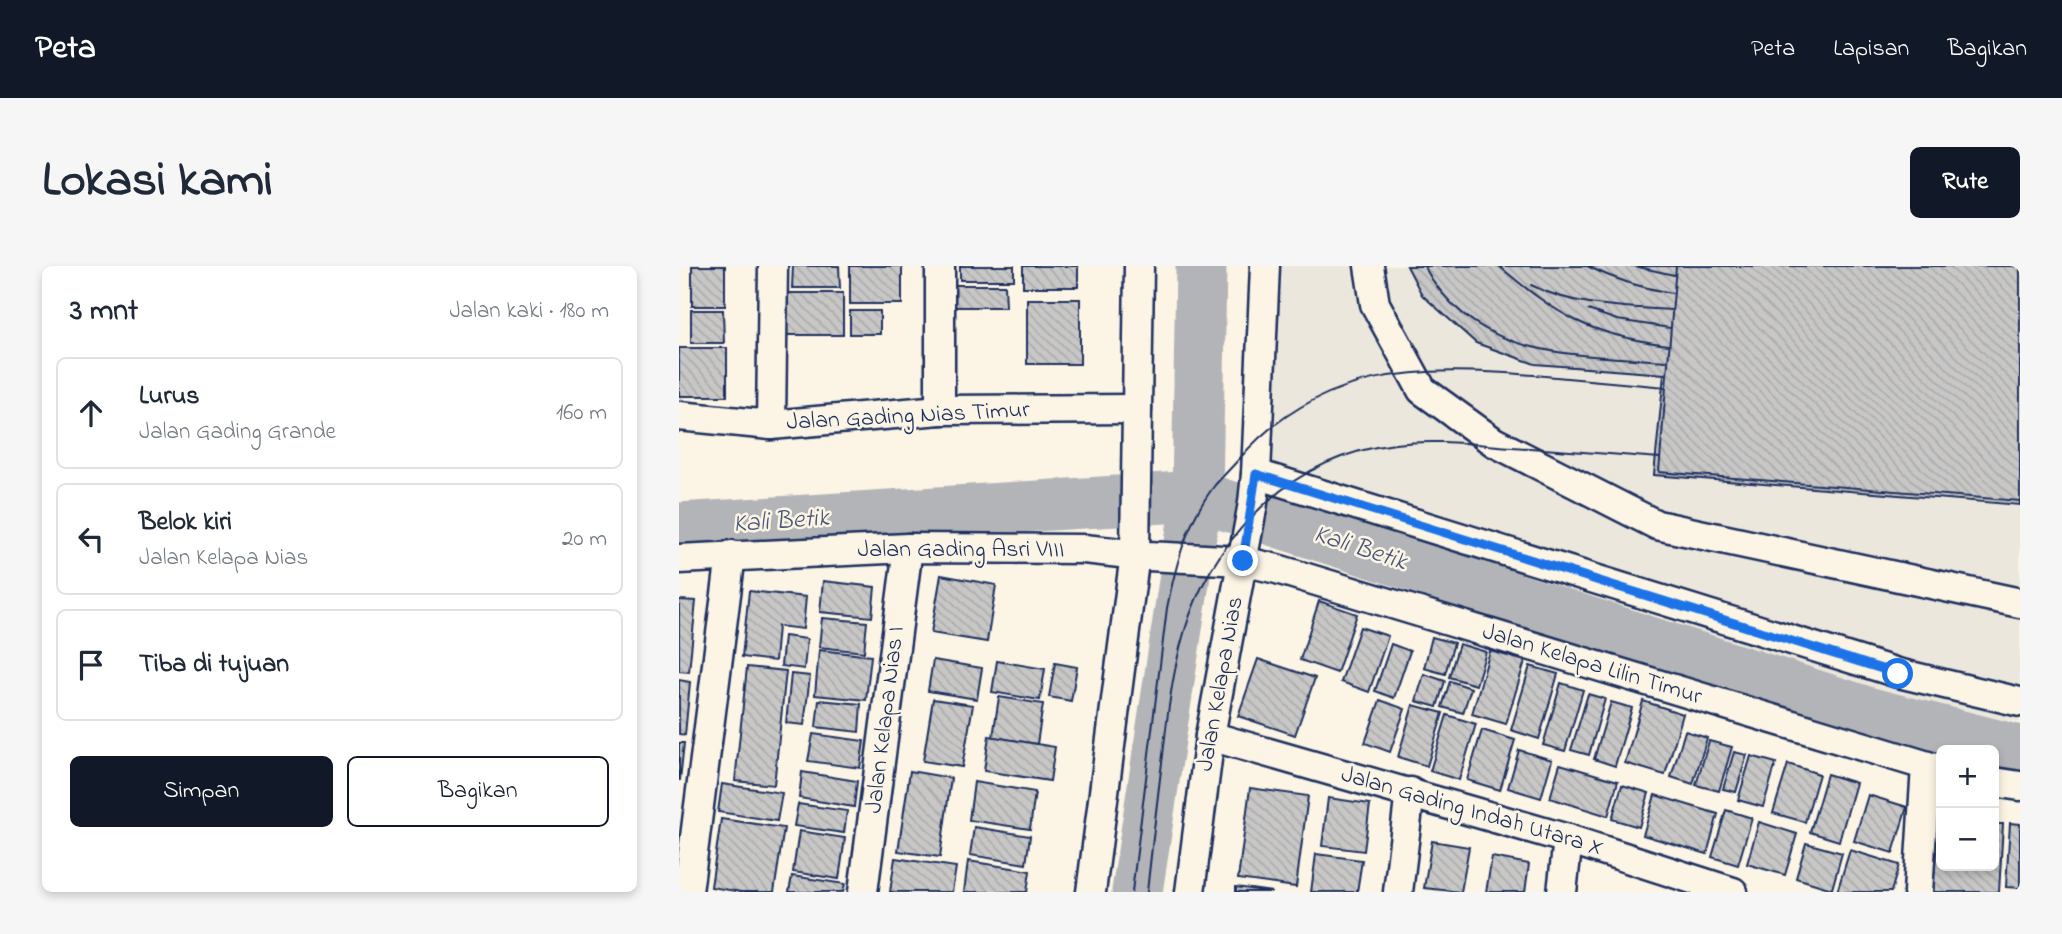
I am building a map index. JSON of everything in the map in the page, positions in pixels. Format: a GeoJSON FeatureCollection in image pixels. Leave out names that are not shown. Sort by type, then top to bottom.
{"type":"FeatureCollection","features":[{"type":"Feature","properties":{"kind":"street"},"geometry":{"type":"LineString","coordinates":[[771,425],[773,266]]}},
{"type":"Feature","properties":{"kind":"street"},"geometry":{"type":"LineString","coordinates":[[940,266],[940,410]]}},
{"type":"Feature","properties":{"kind":"street"},"geometry":{"type":"LineString","coordinates":[[1091,892],[1142,555],[1136,523],[1139,266]]}},
{"type":"Feature","properties":{"kind":"street","name":"Jalan Kelapa Nias"},"geometry":{"type":"LineString","coordinates":[[1190,892],[1210,736],[1253,503],[1265,266]]}},
{"type":"Feature","properties":{"kind":"street"},"geometry":{"type":"LineString","coordinates":[[1369,266],[1375,304],[1422,390],[1494,442],[1657,526],[2020,603]]}},
{"type":"Feature","properties":{"kind":"street","name":"Jalan Gading Nias Timur"},"geometry":{"type":"LineString","coordinates":[[679,416],[771,425],[940,410],[1137,409]]}},
{"type":"Feature","properties":{"kind":"street"},"geometry":{"type":"LineString","coordinates":[[1256,474],[1898,674],[2020,702]]}},
{"type":"Feature","properties":{"kind":"street","name":"Jalan Gading Asri VIII"},"geometry":{"type":"LineString","coordinates":[[679,559],[908,548],[1084,549],[1202,559],[1243,556]]}},
{"type":"Feature","properties":{"kind":"street","name":"Jalan Kelapa Nias I"},"geometry":{"type":"LineString","coordinates":[[863,892],[908,548]]}},
{"type":"Feature","properties":{"kind":"street"},"geometry":{"type":"LineString","coordinates":[[688,892],[731,555]]}},
{"type":"Feature","properties":{"kind":"street","name":"Jalan Kelapa Lilin Timur"},"geometry":{"type":"LineString","coordinates":[[1243,556],[1277,569],[1933,768]]}},
{"type":"Feature","properties":{"kind":"street","name":"Jalan Gading Indah Utara X"},"geometry":{"type":"LineString","coordinates":[[1210,736],[1568,839],[1733,892]]}},
{"type":"Feature","properties":{"kind":"street"},"geometry":{"type":"LineString","coordinates":[[1918,892],[1933,768]]}},
{"type":"Feature","properties":{"kind":"street"},"geometry":{"type":"LineString","coordinates":[[1999,783],[2020,786]]}},
{"type":"Feature","properties":{"kind":"street"},"geometry":{"type":"LineString","coordinates":[[1398,892],[1410,792]]}},
{"type":"Feature","properties":{"kind":"street"},"geometry":{"type":"LineString","coordinates":[[1562,892],[1568,839]]}},
{"type":"Feature","properties":{"kind":"shaded area"},"geometry":{"type":"Polygon","coordinates":[[[1265,266],[2020,266],[2020,722],[1970,716],[1820,674],[1258,473],[1265,266]]]}},
{"type":"Feature","properties":{"kind":"building"},"geometry":{"type":"Polygon","coordinates":[[[692,266],[725,266],[725,306],[692,306],[692,266]]]}},
{"type":"Feature","properties":{"kind":"building"},"geometry":{"type":"Polygon","coordinates":[[[793,266],[839,266],[840,288],[792,288],[793,266]]]}},
{"type":"Feature","properties":{"kind":"building"},"geometry":{"type":"Polygon","coordinates":[[[850,266],[902,266],[902,304],[850,304],[850,266]]]}},
{"type":"Feature","properties":{"kind":"building"},"geometry":{"type":"Polygon","coordinates":[[[960,266],[1014,266],[1014,280],[960,280],[960,266]]]}},
{"type":"Feature","properties":{"kind":"building"},"geometry":{"type":"Polygon","coordinates":[[[1023,266],[1078,266],[1078,287],[1023,287],[1023,266]]]}},
{"type":"Feature","properties":{"kind":"building"},"geometry":{"type":"Polygon","coordinates":[[[1407,266],[2020,266],[2020,505],[1654,475],[1664,374],[1535,364],[1476,343],[1422,295],[1407,266]]]}},
{"type":"Feature","properties":{"kind":"building"},"geometry":{"type":"Polygon","coordinates":[[[1676,266],[2020,266],[2020,501],[1659,472],[1676,266]]]}},
{"type":"Feature","properties":{"kind":"building"},"geometry":{"type":"Polygon","coordinates":[[[951,285],[1005,285],[1006,307],[951,307],[951,285]]]}},
{"type":"Feature","properties":{"kind":"building"},"geometry":{"type":"Polygon","coordinates":[[[786,293],[843,293],[843,335],[786,335],[786,293]]]}},
{"type":"Feature","properties":{"kind":"building"},"geometry":{"type":"Polygon","coordinates":[[[1027,299],[1080,299],[1080,364],[1027,364],[1027,299]]]}},
{"type":"Feature","properties":{"kind":"building"},"geometry":{"type":"Polygon","coordinates":[[[691,310],[723,310],[724,343],[691,343],[691,310]]]}},
{"type":"Feature","properties":{"kind":"building"},"geometry":{"type":"Polygon","coordinates":[[[850,311],[880,311],[880,334],[850,334],[850,311]]]}},
{"type":"Feature","properties":{"kind":"building"},"geometry":{"type":"Polygon","coordinates":[[[679,348],[727,348],[727,396],[679,396],[679,348]]]}},
{"type":"Feature","properties":{"kind":"building"},"geometry":{"type":"Polygon","coordinates":[[[941,575],[996,585],[987,642],[931,633],[941,575]]]}},
{"type":"Feature","properties":{"kind":"building"},"geometry":{"type":"Polygon","coordinates":[[[823,581],[875,587],[872,617],[820,612],[823,581]]]}},
{"type":"Feature","properties":{"kind":"building"},"geometry":{"type":"Polygon","coordinates":[[[749,591],[806,597],[803,629],[778,626],[775,661],[742,657],[749,591]]]}},
{"type":"Feature","properties":{"kind":"building"},"geometry":{"type":"Polygon","coordinates":[[[679,600],[696,601],[689,672],[679,671],[679,600]]]}},
{"type":"Feature","properties":{"kind":"building"},"geometry":{"type":"Polygon","coordinates":[[[1319,601],[1357,614],[1337,673],[1300,660],[1319,601]]]}},
{"type":"Feature","properties":{"kind":"building"},"geometry":{"type":"Polygon","coordinates":[[[822,618],[867,622],[864,652],[819,647],[822,618]]]}},
{"type":"Feature","properties":{"kind":"building"},"geometry":{"type":"Polygon","coordinates":[[[1360,627],[1388,636],[1369,692],[1341,682],[1360,627]]]}},
{"type":"Feature","properties":{"kind":"building"},"geometry":{"type":"Polygon","coordinates":[[[784,636],[807,639],[804,669],[781,666],[784,636]]]}},
{"type":"Feature","properties":{"kind":"building"},"geometry":{"type":"Polygon","coordinates":[[[1432,637],[1454,643],[1445,674],[1424,668],[1432,637]]]}},
{"type":"Feature","properties":{"kind":"building"},"geometry":{"type":"Polygon","coordinates":[[[1391,644],[1410,651],[1394,698],[1375,691],[1391,644]]]}},
{"type":"Feature","properties":{"kind":"building"},"geometry":{"type":"Polygon","coordinates":[[[1459,644],[1486,652],[1476,685],[1449,677],[1459,644]]]}},
{"type":"Feature","properties":{"kind":"building"},"geometry":{"type":"Polygon","coordinates":[[[819,650],[871,656],[866,700],[815,695],[819,650]]]}},
{"type":"Feature","properties":{"kind":"building"},"geometry":{"type":"Polygon","coordinates":[[[1490,651],[1525,661],[1506,724],[1472,714],[1490,651]]]}},
{"type":"Feature","properties":{"kind":"building"},"geometry":{"type":"Polygon","coordinates":[[[1258,659],[1315,678],[1295,735],[1238,716],[1258,659]]]}},
{"type":"Feature","properties":{"kind":"building"},"geometry":{"type":"Polygon","coordinates":[[[933,660],[982,668],[977,699],[928,691],[933,660]]]}},
{"type":"Feature","properties":{"kind":"building"},"geometry":{"type":"Polygon","coordinates":[[[997,661],[1045,669],[1040,700],[992,692],[997,661]]]}},
{"type":"Feature","properties":{"kind":"building"},"geometry":{"type":"Polygon","coordinates":[[[1055,663],[1077,667],[1071,701],[1049,697],[1055,663]]]}},
{"type":"Feature","properties":{"kind":"building"},"geometry":{"type":"Polygon","coordinates":[[[1530,666],[1558,674],[1539,739],[1511,730],[1530,666]]]}},
{"type":"Feature","properties":{"kind":"building"},"geometry":{"type":"Polygon","coordinates":[[[747,667],[786,671],[774,785],[735,781],[747,667]]]}},
{"type":"Feature","properties":{"kind":"building"},"geometry":{"type":"Polygon","coordinates":[[[791,674],[810,676],[804,725],[786,723],[791,674]]]}},
{"type":"Feature","properties":{"kind":"building"},"geometry":{"type":"Polygon","coordinates":[[[1424,674],[1445,681],[1437,707],[1416,701],[1424,674]]]}},
{"type":"Feature","properties":{"kind":"building"},"geometry":{"type":"Polygon","coordinates":[[[679,680],[690,682],[685,735],[679,734],[679,680]]]}},
{"type":"Feature","properties":{"kind":"building"},"geometry":{"type":"Polygon","coordinates":[[[1450,681],[1471,688],[1463,713],[1442,707],[1450,681]]]}},
{"type":"Feature","properties":{"kind":"building"},"geometry":{"type":"Polygon","coordinates":[[[1561,683],[1583,690],[1565,751],[1543,745],[1561,683]]]}},
{"type":"Feature","properties":{"kind":"building"},"geometry":{"type":"Polygon","coordinates":[[[1588,694],[1605,699],[1589,755],[1571,750],[1588,694]]]}},
{"type":"Feature","properties":{"kind":"building"},"geometry":{"type":"Polygon","coordinates":[[[999,697],[1043,704],[1037,744],[993,737],[999,697]]]}},
{"type":"Feature","properties":{"kind":"building"},"geometry":{"type":"Polygon","coordinates":[[[933,699],[973,705],[962,767],[923,761],[933,699]]]}},
{"type":"Feature","properties":{"kind":"building"},"geometry":{"type":"Polygon","coordinates":[[[819,700],[861,704],[859,732],[816,727],[819,700]]]}},
{"type":"Feature","properties":{"kind":"building"},"geometry":{"type":"Polygon","coordinates":[[[1380,700],[1405,709],[1390,752],[1365,743],[1380,700]]]}},
{"type":"Feature","properties":{"kind":"building"},"geometry":{"type":"Polygon","coordinates":[[[1643,701],[1683,714],[1665,775],[1625,763],[1643,701]]]}},
{"type":"Feature","properties":{"kind":"building"},"geometry":{"type":"Polygon","coordinates":[[[1611,702],[1632,708],[1615,766],[1594,759],[1611,702]]]}},
{"type":"Feature","properties":{"kind":"building"},"geometry":{"type":"Polygon","coordinates":[[[1413,705],[1443,713],[1427,766],[1398,757],[1413,705]]]}},
{"type":"Feature","properties":{"kind":"building"},"geometry":{"type":"Polygon","coordinates":[[[1447,715],[1476,724],[1459,780],[1430,771],[1447,715]]]}},
{"type":"Feature","properties":{"kind":"building"},"geometry":{"type":"Polygon","coordinates":[[[1482,730],[1515,740],[1500,790],[1467,780],[1482,730]]]}},
{"type":"Feature","properties":{"kind":"building"},"geometry":{"type":"Polygon","coordinates":[[[1685,731],[1707,738],[1693,784],[1671,777],[1685,731]]]}},
{"type":"Feature","properties":{"kind":"building"},"geometry":{"type":"Polygon","coordinates":[[[813,734],[864,741],[860,768],[808,761],[813,734]]]}},
{"type":"Feature","properties":{"kind":"building"},"geometry":{"type":"Polygon","coordinates":[[[989,736],[1055,747],[1050,781],[984,771],[989,736]]]}},
{"type":"Feature","properties":{"kind":"building"},"geometry":{"type":"Polygon","coordinates":[[[1709,741],[1732,747],[1719,791],[1696,785],[1709,741]]]}},
{"type":"Feature","properties":{"kind":"building"},"geometry":{"type":"Polygon","coordinates":[[[679,743],[684,743],[680,780],[679,780],[679,743]]]}},
{"type":"Feature","properties":{"kind":"building"},"geometry":{"type":"Polygon","coordinates":[[[1519,750],[1552,760],[1541,798],[1508,788],[1519,750]]]}},
{"type":"Feature","properties":{"kind":"building"},"geometry":{"type":"Polygon","coordinates":[[[1734,752],[1747,755],[1736,792],[1723,789],[1734,752]]]}},
{"type":"Feature","properties":{"kind":"building"},"geometry":{"type":"Polygon","coordinates":[[[1751,756],[1776,763],[1763,807],[1738,800],[1751,756]]]}},
{"type":"Feature","properties":{"kind":"building"},"geometry":{"type":"Polygon","coordinates":[[[1560,764],[1618,781],[1608,816],[1550,798],[1560,764]]]}},
{"type":"Feature","properties":{"kind":"building"},"geometry":{"type":"Polygon","coordinates":[[[1788,764],[1819,774],[1805,822],[1773,813],[1788,764]]]}},
{"type":"Feature","properties":{"kind":"building"},"geometry":{"type":"Polygon","coordinates":[[[910,771],[951,778],[940,857],[898,851],[910,771]]]}},
{"type":"Feature","properties":{"kind":"building"},"geometry":{"type":"Polygon","coordinates":[[[802,772],[857,781],[854,807],[799,798],[802,772]]]}},
{"type":"Feature","properties":{"kind":"building"},"geometry":{"type":"Polygon","coordinates":[[[1827,774],[1856,783],[1839,841],[1810,832],[1827,774]]]}},
{"type":"Feature","properties":{"kind":"building"},"geometry":{"type":"Polygon","coordinates":[[[974,782],[1035,792],[1030,829],[969,820],[974,782]]]}},
{"type":"Feature","properties":{"kind":"building"},"geometry":{"type":"Polygon","coordinates":[[[722,784],[782,793],[777,821],[718,812],[722,784]]]}},
{"type":"Feature","properties":{"kind":"building"},"geometry":{"type":"Polygon","coordinates":[[[1622,785],[1649,793],[1639,827],[1612,819],[1622,785]]]}},
{"type":"Feature","properties":{"kind":"building"},"geometry":{"type":"Polygon","coordinates":[[[1250,788],[1308,796],[1296,887],[1238,879],[1250,788]]]}},
{"type":"Feature","properties":{"kind":"building"},"geometry":{"type":"Polygon","coordinates":[[[1655,795],[1718,814],[1707,854],[1643,835],[1655,795]]]}},
{"type":"Feature","properties":{"kind":"building"},"geometry":{"type":"Polygon","coordinates":[[[1868,795],[1907,807],[1893,853],[1854,841],[1868,795]]]}},
{"type":"Feature","properties":{"kind":"building"},"geometry":{"type":"Polygon","coordinates":[[[1328,798],[1370,804],[1364,851],[1322,846],[1328,798]]]}},
{"type":"Feature","properties":{"kind":"building"},"geometry":{"type":"Polygon","coordinates":[[[798,804],[847,811],[844,833],[794,826],[798,804]]]}},
{"type":"Feature","properties":{"kind":"building"},"geometry":{"type":"Polygon","coordinates":[[[1726,810],[1752,818],[1738,865],[1712,857],[1726,810]]]}},
{"type":"Feature","properties":{"kind":"building"},"geometry":{"type":"Polygon","coordinates":[[[721,819],[784,828],[774,892],[741,892],[711,887],[721,819]]]}},
{"type":"Feature","properties":{"kind":"building"},"geometry":{"type":"Polygon","coordinates":[[[1759,822],[1797,834],[1785,875],[1747,864],[1759,822]]]}},
{"type":"Feature","properties":{"kind":"building"},"geometry":{"type":"Polygon","coordinates":[[[2010,823],[2020,824],[2020,888],[2006,887],[2010,823]]]}},
{"type":"Feature","properties":{"kind":"building"},"geometry":{"type":"Polygon","coordinates":[[[1999,824],[2003,824],[1999,892],[1933,892],[1936,849],[1936,871],[1999,871],[1999,824]]]}},
{"type":"Feature","properties":{"kind":"building"},"geometry":{"type":"Polygon","coordinates":[[[974,827],[1030,836],[1026,864],[970,855],[974,827]]]}},
{"type":"Feature","properties":{"kind":"building"},"geometry":{"type":"Polygon","coordinates":[[[799,831],[845,838],[839,879],[793,872],[799,831]]]}},
{"type":"Feature","properties":{"kind":"building"},"geometry":{"type":"Polygon","coordinates":[[[1432,841],[1469,847],[1461,892],[1424,888],[1432,841]]]}},
{"type":"Feature","properties":{"kind":"building"},"geometry":{"type":"Polygon","coordinates":[[[1806,843],[1842,853],[1832,889],[1796,878],[1806,843]]]}},
{"type":"Feature","properties":{"kind":"building"},"geometry":{"type":"Polygon","coordinates":[[[1850,850],[1899,865],[1891,892],[1837,892],[1850,850]]]}},
{"type":"Feature","properties":{"kind":"building"},"geometry":{"type":"Polygon","coordinates":[[[1316,854],[1362,860],[1357,892],[1311,892],[1316,854]]]}},
{"type":"Feature","properties":{"kind":"building"},"geometry":{"type":"Polygon","coordinates":[[[1492,857],[1529,864],[1525,892],[1486,892],[1492,857]]]}},
{"type":"Feature","properties":{"kind":"building"},"geometry":{"type":"Polygon","coordinates":[[[895,858],[956,867],[952,892],[890,892],[895,858]]]}},
{"type":"Feature","properties":{"kind":"building"},"geometry":{"type":"Polygon","coordinates":[[[968,861],[1030,871],[1027,892],[964,892],[968,861]]]}},
{"type":"Feature","properties":{"kind":"building"},"geometry":{"type":"Polygon","coordinates":[[[792,876],[845,884],[843,892],[789,892],[792,876]]]}},
{"type":"Feature","properties":{"kind":"building"},"geometry":{"type":"Polygon","coordinates":[[[1236,887],[1272,892],[1236,892],[1236,887]]]}},
{"type":"Feature","properties":{"kind":"waterway"},"geometry":{"type":"LineString","coordinates":[[1137,892],[1197,496],[1201,266]]}},
{"type":"Feature","properties":{"kind":"waterway","name":"Kali Betik"},"geometry":{"type":"LineString","coordinates":[[679,528],[1197,496],[1870,713],[2020,751]]}},
{"type":"Feature","properties":{"kind":"tram line"},"geometry":{"type":"LineString","coordinates":[[1424,266],[1445,297],[1470,320],[1498,336],[1562,353],[1666,361]]}},
{"type":"Feature","properties":{"kind":"tram line"},"geometry":{"type":"LineString","coordinates":[[1499,266],[1539,298],[1595,329],[1668,345]]}},
{"type":"Feature","properties":{"kind":"tram line"},"geometry":{"type":"LineString","coordinates":[[1587,266],[1628,283],[1672,293]]}},
{"type":"Feature","properties":{"kind":"tram line"},"geometry":{"type":"LineString","coordinates":[[1634,266],[1674,275]]}},
{"type":"Feature","properties":{"kind":"tram line"},"geometry":{"type":"LineString","coordinates":[[1531,285],[1582,302],[1671,310]]}},
{"type":"Feature","properties":{"kind":"tram line"},"geometry":{"type":"LineString","coordinates":[[1588,310],[1617,320],[1670,328]]}},
{"type":"Feature","properties":{"kind":"tram line"},"geometry":{"type":"LineString","coordinates":[[1132,892],[1167,608],[1179,559],[1190,528],[1205,499],[1221,478],[1271,428],[1304,405],[1339,389],[1375,379],[1413,373],[1492,372],[1666,387]]}},
{"type":"Feature","properties":{"kind":"tram line"},"geometry":{"type":"LineString","coordinates":[[1147,892],[1167,718],[1189,617],[1202,587],[1240,529],[1281,490],[1311,471],[1343,456],[1395,444],[1453,442],[1660,458]]}},
{"type":"Feature","properties":{"kind":"route"},"geometry":{"type":"LineString","coordinates":[[1243,561],[1256,474],[1898,674]]}}]}
